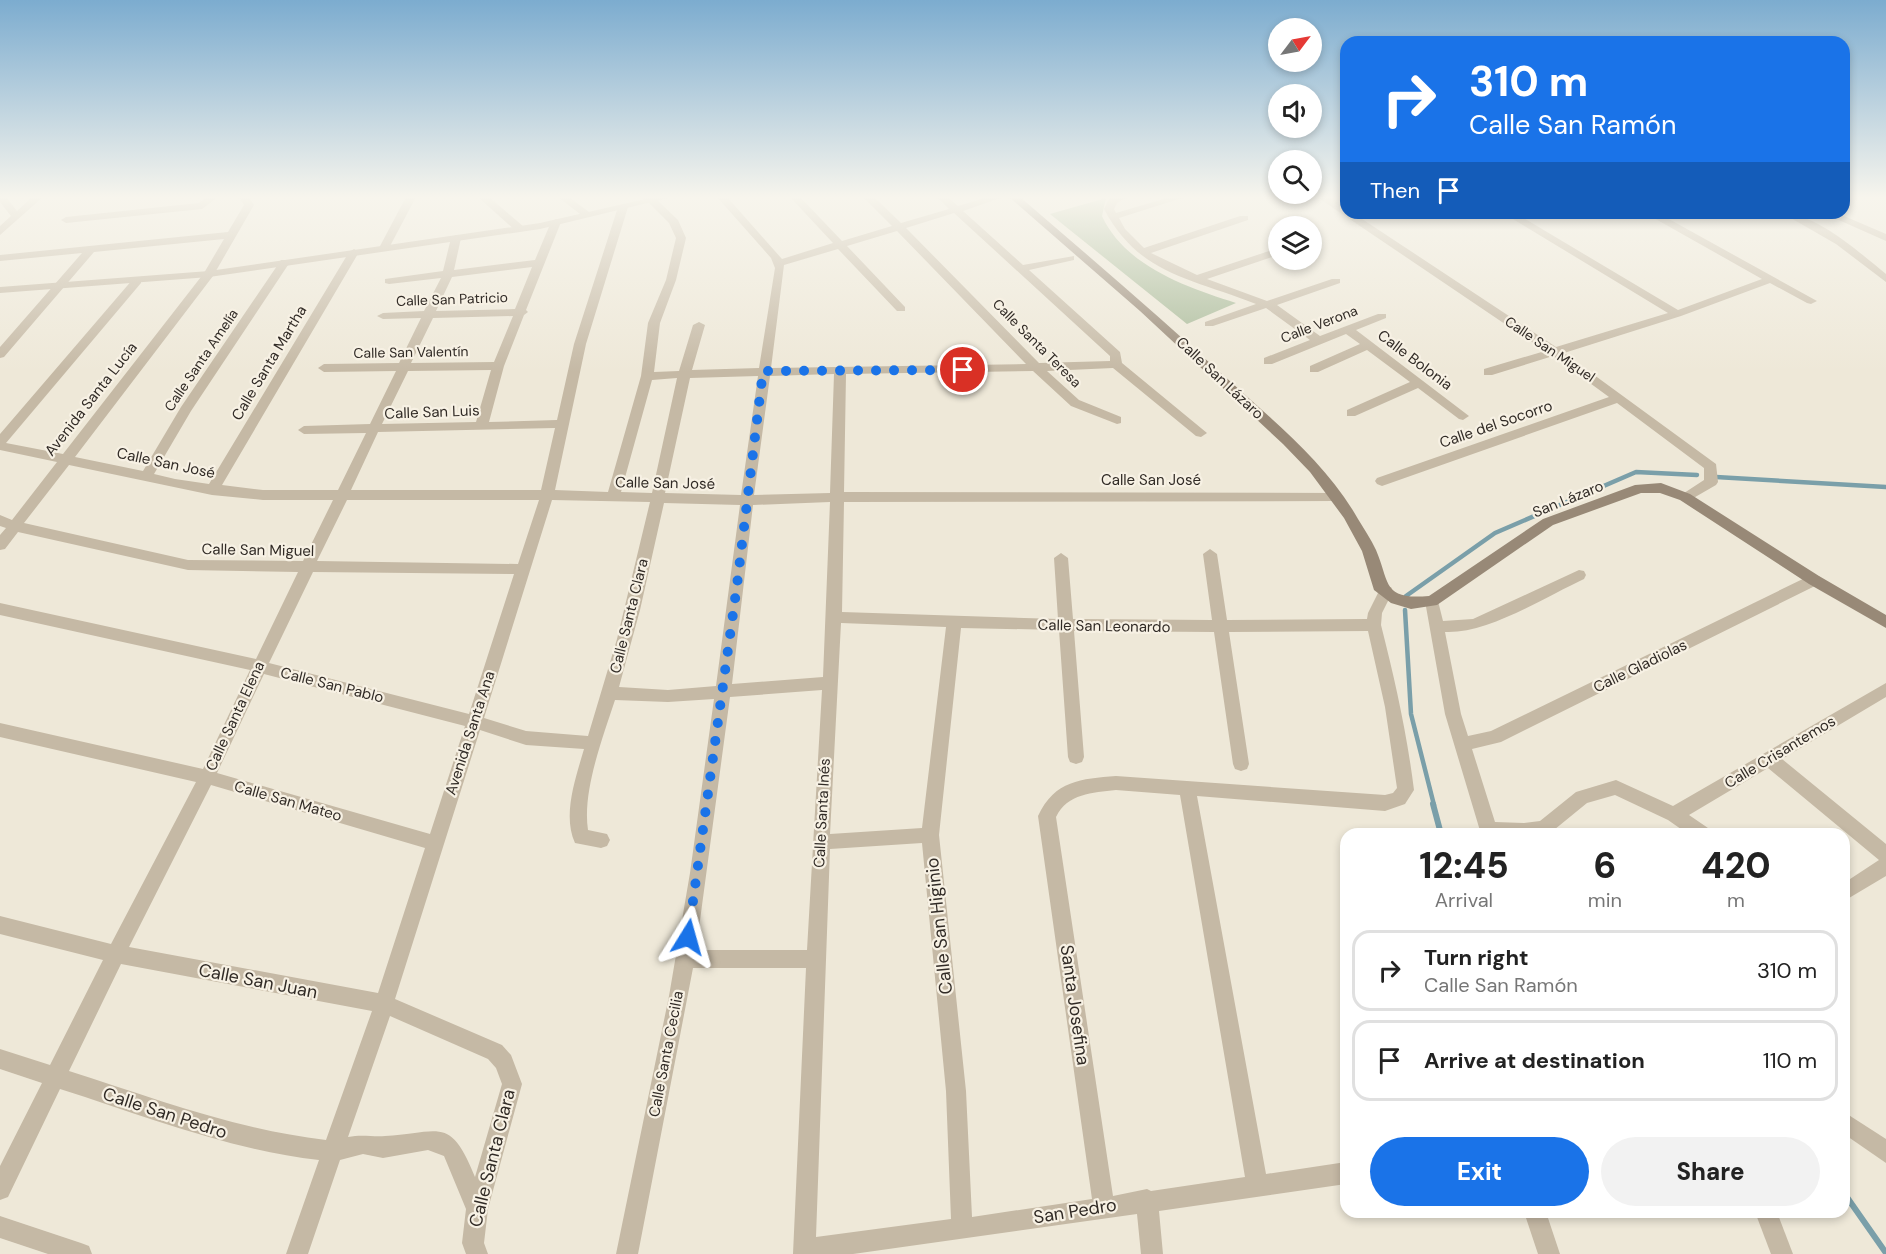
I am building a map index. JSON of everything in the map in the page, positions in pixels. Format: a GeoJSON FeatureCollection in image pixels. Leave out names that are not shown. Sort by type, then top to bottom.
{"type":"FeatureCollection","features":[{"type":"Feature","properties":{"kind":"main road","name":"Calle San Lázaro"},"geometry":{"type":"LineString","coordinates":[[1082,256],[1288,441],[1335,496],[1369,551],[1376,579],[1398,598]]}},
{"type":"Feature","properties":{"kind":"main road","name":"San Lázaro"},"geometry":{"type":"LineString","coordinates":[[1432,602],[1548,522],[1640,488],[1661,488],[1685,497],[1814,580],[1886,622]]}},
{"type":"Feature","properties":{"kind":"main road"},"geometry":{"type":"LineString","coordinates":[[1398,598],[1432,602]]}},
{"type":"Feature","properties":{"kind":"street"},"geometry":{"type":"LineString","coordinates":[[0,258],[28,256]]}},
{"type":"Feature","properties":{"kind":"street"},"geometry":{"type":"LineString","coordinates":[[0,354],[86,256]]}},
{"type":"Feature","properties":{"kind":"street","name":"Avenida Santa Lucía"},"geometry":{"type":"LineString","coordinates":[[0,544],[209,274],[220,256]]}},
{"type":"Feature","properties":{"kind":"street"},"geometry":{"type":"LineString","coordinates":[[0,290],[209,274],[330,256]]}},
{"type":"Feature","properties":{"kind":"street","name":"Calle Santa Martha"},"geometry":{"type":"LineString","coordinates":[[212,490],[352,256]]}},
{"type":"Feature","properties":{"kind":"street","name":"Calle Santa Elena"},"geometry":{"type":"LineString","coordinates":[[0,1189],[116,954],[207,777],[258,666],[309,567],[430,314],[448,274],[452,256]]}},
{"type":"Feature","properties":{"kind":"street"},"geometry":{"type":"LineString","coordinates":[[481,427],[498,366],[544,256]]}},
{"type":"Feature","properties":{"kind":"street","name":"Avenida Santa Ana"},"geometry":{"type":"LineString","coordinates":[[297,1254],[384,1004],[547,495],[561,424],[588,315],[607,256]]}},
{"type":"Feature","properties":{"kind":"street"},"geometry":{"type":"LineString","coordinates":[[613,498],[647,376],[654,323],[672,280],[677,256]]}},
{"type":"Feature","properties":{"kind":"street"},"geometry":{"type":"LineString","coordinates":[[773,256],[779,263],[802,256]]}},
{"type":"Feature","properties":{"kind":"street"},"geometry":{"type":"LineString","coordinates":[[852,256],[901,309]]}},
{"type":"Feature","properties":{"kind":"street","name":"Calle Santa Teresa"},"geometry":{"type":"LineString","coordinates":[[928,256],[1037,368],[1075,403],[1118,420]]}},
{"type":"Feature","properties":{"kind":"street"},"geometry":{"type":"LineString","coordinates":[[1005,256],[1116,356],[1116,364]]}},
{"type":"Feature","properties":{"kind":"street"},"geometry":{"type":"LineString","coordinates":[[1148,256],[1164,266],[1268,304],[1319,340]]}},
{"type":"Feature","properties":{"kind":"street"},"geometry":{"type":"LineString","coordinates":[[1197,279],[1265,256]]}},
{"type":"Feature","properties":{"kind":"street","name":"Calle San Miguel"},"geometry":{"type":"LineString","coordinates":[[1410,256],[1555,352],[1711,467],[1711,482],[1685,497]]}},
{"type":"Feature","properties":{"kind":"street"},"geometry":{"type":"LineString","coordinates":[[1579,256],[1677,314]]}},
{"type":"Feature","properties":{"kind":"street"},"geometry":{"type":"LineString","coordinates":[[1729,256],[1811,302]]}},
{"type":"Feature","properties":{"kind":"street"},"geometry":{"type":"LineString","coordinates":[[1857,256],[1886,279]]}},
{"type":"Feature","properties":{"kind":"street"},"geometry":{"type":"LineString","coordinates":[[1020,269],[1070,258]]}},
{"type":"Feature","properties":{"kind":"street","name":"Calle Santa Amelía"},"geometry":{"type":"LineString","coordinates":[[146,476],[185,410],[285,262]]}},
{"type":"Feature","properties":{"kind":"street"},"geometry":{"type":"LineString","coordinates":[[389,281],[541,263]]}},
{"type":"Feature","properties":{"kind":"street","name":"Calle Santa Cecilia"},"geometry":{"type":"LineString","coordinates":[[627,1254],[685,959],[723,692],[763,371],[779,263]]}},
{"type":"Feature","properties":{"kind":"street"},"geometry":{"type":"LineString","coordinates":[[1488,372],[1677,314],[1772,279]]}},
{"type":"Feature","properties":{"kind":"street"},"geometry":{"type":"LineString","coordinates":[[0,444],[137,281]]}},
{"type":"Feature","properties":{"kind":"street"},"geometry":{"type":"LineString","coordinates":[[1209,324],[1336,281]]}},
{"type":"Feature","properties":{"kind":"street","name":"Calle San Patricio"},"geometry":{"type":"LineString","coordinates":[[383,316],[522,312]]}},
{"type":"Feature","properties":{"kind":"street","name":"Calle Verona"},"geometry":{"type":"LineString","coordinates":[[1268,361],[1382,316]]}},
{"type":"Feature","properties":{"kind":"street","name":"Calle Santa Clara"},"geometry":{"type":"LineString","coordinates":[[601,840],[581,837],[577,830],[593,743],[610,693],[658,500],[683,374],[699,325]]}},
{"type":"Feature","properties":{"kind":"street","name":"Calle Bolonia"},"geometry":{"type":"LineString","coordinates":[[1347,329],[1463,416]]}},
{"type":"Feature","properties":{"kind":"street"},"geometry":{"type":"LineString","coordinates":[[1314,369],[1368,345]]}},
{"type":"Feature","properties":{"kind":"street"},"geometry":{"type":"LineString","coordinates":[[647,376],[763,371],[1037,368],[1116,364],[1201,434]]}},
{"type":"Feature","properties":{"kind":"street","name":"Calle San Valentín"},"geometry":{"type":"LineString","coordinates":[[324,368],[498,366]]}},
{"type":"Feature","properties":{"kind":"street","name":"Calle Santa Inés"},"geometry":{"type":"LineString","coordinates":[[804,1251],[829,683],[834,617],[840,371]]}},
{"type":"Feature","properties":{"kind":"street"},"geometry":{"type":"LineString","coordinates":[[1351,412],[1418,384]]}},
{"type":"Feature","properties":{"kind":"street","name":"Calle del Socorro"},"geometry":{"type":"LineString","coordinates":[[1382,481],[1620,398]]}},
{"type":"Feature","properties":{"kind":"street","name":"Calle San Luis"},"geometry":{"type":"LineString","coordinates":[[304,430],[561,424]]}},
{"type":"Feature","properties":{"kind":"street","name":"Calle San José"},"geometry":{"type":"LineString","coordinates":[[0,444],[175,484],[263,495],[344,493],[547,495],[658,500],[837,497],[1335,496]]}},
{"type":"Feature","properties":{"kind":"street","name":"Calle San Miguel"},"geometry":{"type":"LineString","coordinates":[[0,520],[14,526],[188,565],[522,569]]}},
{"type":"Feature","properties":{"kind":"street"},"geometry":{"type":"LineString","coordinates":[[1210,554],[1219,628],[1241,764]]}},
{"type":"Feature","properties":{"kind":"street"},"geometry":{"type":"LineString","coordinates":[[1061,558],[1068,626],[1076,757]]}},
{"type":"Feature","properties":{"kind":"street"},"geometry":{"type":"LineString","coordinates":[[1435,626],[1457,627],[1476,624],[1579,575]]}},
{"type":"Feature","properties":{"kind":"street","name":"Calle Gladiolas"},"geometry":{"type":"LineString","coordinates":[[1462,743],[1478,742],[1495,737],[1814,580]]}},
{"type":"Feature","properties":{"kind":"street"},"geometry":{"type":"LineString","coordinates":[[1257,1184],[1186,789],[1385,803],[1399,799],[1406,790],[1404,772],[1392,698],[1374,625],[1375,613],[1398,598]]}},
{"type":"Feature","properties":{"kind":"street"},"geometry":{"type":"LineString","coordinates":[[1432,602],[1453,714],[1488,828]]}},
{"type":"Feature","properties":{"kind":"street","name":"Calle San Pablo"},"geometry":{"type":"LineString","coordinates":[[0,609],[258,666],[475,722],[526,738],[593,743]]}},
{"type":"Feature","properties":{"kind":"street","name":"Calle San Leonardo"},"geometry":{"type":"LineString","coordinates":[[834,617],[1068,626],[1219,628],[1374,625]]}},
{"type":"Feature","properties":{"kind":"street","name":"Calle San Higinio"},"geometry":{"type":"LineString","coordinates":[[954,623],[930,835],[956,1091],[962,1229]]}},
{"type":"Feature","properties":{"kind":"street"},"geometry":{"type":"LineString","coordinates":[[610,693],[668,696],[829,683]]}},
{"type":"Feature","properties":{"kind":"street","name":"Calle Crisantemos"},"geometry":{"type":"LineString","coordinates":[[1674,815],[1886,688]]}},
{"type":"Feature","properties":{"kind":"street","name":"Calle San Mateo"},"geometry":{"type":"LineString","coordinates":[[0,730],[207,777],[435,843]]}},
{"type":"Feature","properties":{"kind":"street"},"geometry":{"type":"LineString","coordinates":[[1768,759],[1886,855]]}},
{"type":"Feature","properties":{"kind":"street","name":"Santa Josefina"},"geometry":{"type":"LineString","coordinates":[[1104,1206],[1047,816],[1052,804],[1072,788],[1116,783],[1186,789]]}},
{"type":"Feature","properties":{"kind":"street"},"geometry":{"type":"LineString","coordinates":[[1544,828],[1582,797],[1616,787],[1674,815],[1693,828]]}},
{"type":"Feature","properties":{"kind":"street"},"geometry":{"type":"LineString","coordinates":[[822,842],[930,835]]}},
{"type":"Feature","properties":{"kind":"street"},"geometry":{"type":"LineString","coordinates":[[1850,889],[1886,866]]}},
{"type":"Feature","properties":{"kind":"street","name":"Calle San Juan"},"geometry":{"type":"LineString","coordinates":[[0,925],[116,954],[384,1004],[495,1052],[504,1062]]}},
{"type":"Feature","properties":{"kind":"street"},"geometry":{"type":"LineString","coordinates":[[685,959],[816,959]]}},
{"type":"Feature","properties":{"kind":"street","name":"Calle San Pedro"},"geometry":{"type":"LineString","coordinates":[[0,1059],[235,1135],[287,1146],[334,1151],[363,1144],[383,1147],[429,1140],[441,1143],[451,1149],[457,1158],[477,1209]]}},
{"type":"Feature","properties":{"kind":"street","name":"Calle Santa Clara"},"geometry":{"type":"LineString","coordinates":[[477,1254],[473,1243],[477,1209],[513,1084],[504,1062]]}},
{"type":"Feature","properties":{"kind":"street"},"geometry":{"type":"LineString","coordinates":[[1850,1126],[1886,1152]]}},
{"type":"Feature","properties":{"kind":"street","name":"San Pedro"},"geometry":{"type":"LineString","coordinates":[[804,1251],[1340,1174]]}},
{"type":"Feature","properties":{"kind":"street"},"geometry":{"type":"LineString","coordinates":[[1147,1200],[1152,1254]]}},
{"type":"Feature","properties":{"kind":"street"},"geometry":{"type":"LineString","coordinates":[[1536,1218],[1549,1254]]}},
{"type":"Feature","properties":{"kind":"street"},"geometry":{"type":"LineString","coordinates":[[1768,1218],[1782,1254]]}},
{"type":"Feature","properties":{"kind":"street"},"geometry":{"type":"LineString","coordinates":[[0,1227],[81,1254]]}},
{"type":"Feature","properties":{"kind":"green space"},"geometry":{"type":"Polygon","coordinates":[[[1102,256],[1135,256],[1178,282],[1236,303],[1187,324],[1102,256]]]}},
{"type":"Feature","properties":{"kind":"waterway"},"geometry":{"type":"LineString","coordinates":[[1406,596],[1495,533],[1636,472],[1697,475]]}},
{"type":"Feature","properties":{"kind":"waterway"},"geometry":{"type":"LineString","coordinates":[[1716,477],[1886,487]]}},
{"type":"Feature","properties":{"kind":"waterway"},"geometry":{"type":"LineString","coordinates":[[1405,610],[1411,714],[1434,805]]}},
{"type":"Feature","properties":{"kind":"waterway"},"geometry":{"type":"LineString","coordinates":[[1433,804],[1439,828]]}},
{"type":"Feature","properties":{"kind":"waterway"},"geometry":{"type":"LineString","coordinates":[[1850,1202],[1886,1253]]}},
{"type":"Feature","properties":{"kind":"route"},"geometry":{"type":"LineString","coordinates":[[688,937],[723,692],[763,371],[963,370]]}}]}
